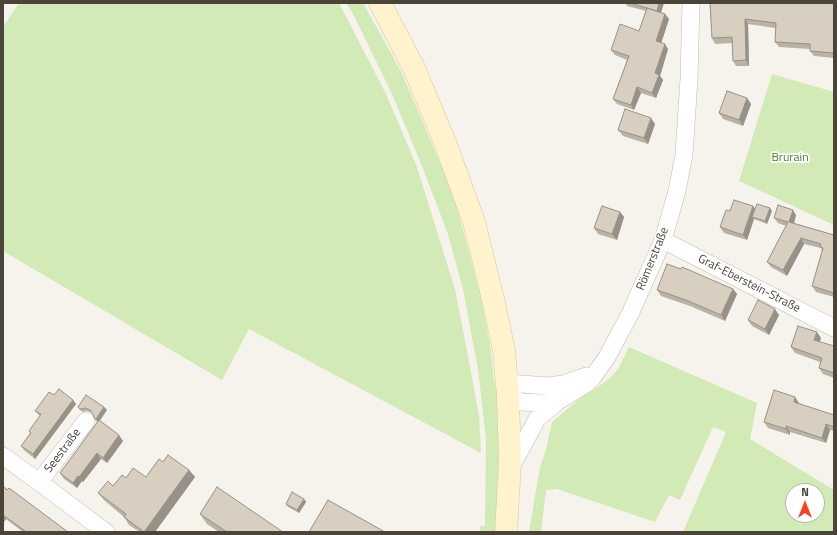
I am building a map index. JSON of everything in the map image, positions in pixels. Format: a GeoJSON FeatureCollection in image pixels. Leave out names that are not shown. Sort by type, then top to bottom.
{"type":"FeatureCollection","features":[{"type":"Feature","properties":{"kind":"main road","name":"Römerstraße"},"geometry":{"type":"LineString","coordinates":[[380,3],[414,68],[446,145],[475,228],[496,309],[504,350],[508,388],[510,470],[506,532]]}},
{"type":"Feature","properties":{"kind":"street","name":"Römerstraße"},"geometry":{"type":"LineString","coordinates":[[510,470],[537,419],[556,402],[586,384],[593,377],[614,345],[664,240],[677,191],[684,155],[691,3]]}},
{"type":"Feature","properties":{"kind":"street","name":"Graf-Eberstein-Straße"},"geometry":{"type":"LineString","coordinates":[[664,240],[834,328]]}},
{"type":"Feature","properties":{"kind":"street"},"geometry":{"type":"LineString","coordinates":[[556,402],[545,404],[515,400],[508,388],[563,384],[582,378],[599,367]]}},
{"type":"Feature","properties":{"kind":"street","name":"Seestraße"},"geometry":{"type":"LineString","coordinates":[[39,482],[86,420]]}},
{"type":"Feature","properties":{"kind":"street","name":"Seestraße"},"geometry":{"type":"LineString","coordinates":[[3,456],[106,532]]}},
{"type":"Feature","properties":{"kind":"green space"},"geometry":{"type":"Polygon","coordinates":[[[19,3],[339,3],[386,94],[417,167],[455,289],[479,415],[481,453],[249,329],[222,380],[3,251],[3,27],[19,3]]]}},
{"type":"Feature","properties":{"kind":"green space"},"geometry":{"type":"Polygon","coordinates":[[[346,3],[363,3],[401,71],[454,196],[481,298],[490,344],[495,387],[497,388],[499,456],[495,532],[480,532],[480,526],[485,526],[486,440],[478,369],[463,289],[448,234],[422,166],[391,92],[352,12],[346,3]]]}},
{"type":"Feature","properties":{"kind":"green space","name":"Brurain"},"geometry":{"type":"Polygon","coordinates":[[[772,74],[834,92],[834,225],[739,181],[772,74]]]}},
{"type":"Feature","properties":{"kind":"green space"},"geometry":{"type":"Polygon","coordinates":[[[629,347],[757,403],[750,439],[822,483],[785,483],[785,523],[825,523],[825,485],[834,490],[834,532],[683,532],[726,432],[713,427],[680,500],[669,495],[655,522],[557,489],[546,490],[541,532],[529,532],[540,467],[546,450],[552,422],[578,400],[608,380],[618,369],[629,347]]]}},
{"type":"Feature","properties":{"kind":"building"},"geometry":{"type":"Polygon","coordinates":[[[630,3],[659,3],[657,11],[630,3]]]}},
{"type":"Feature","properties":{"kind":"building"},"geometry":{"type":"Polygon","coordinates":[[[710,3],[834,3],[834,53],[810,51],[810,44],[775,42],[776,23],[745,19],[746,60],[733,61],[732,37],[712,38],[710,3]]]}},
{"type":"Feature","properties":{"kind":"building"},"geometry":{"type":"Polygon","coordinates":[[[647,8],[665,14],[656,41],[665,44],[655,73],[659,75],[652,93],[637,87],[631,105],[613,99],[629,56],[611,50],[620,24],[639,31],[647,8]]]}},
{"type":"Feature","properties":{"kind":"building"},"geometry":{"type":"Polygon","coordinates":[[[727,91],[747,98],[739,120],[719,113],[727,91]]]}},
{"type":"Feature","properties":{"kind":"building"},"geometry":{"type":"Polygon","coordinates":[[[625,109],[651,118],[644,138],[618,130],[625,109]]]}},
{"type":"Feature","properties":{"kind":"building"},"geometry":{"type":"Polygon","coordinates":[[[734,200],[753,206],[743,235],[720,227],[726,210],[730,211],[734,200]]]}},
{"type":"Feature","properties":{"kind":"building"},"geometry":{"type":"Polygon","coordinates":[[[757,204],[770,208],[765,221],[752,217],[757,204]]]}},
{"type":"Feature","properties":{"kind":"building"},"geometry":{"type":"Polygon","coordinates":[[[778,205],[793,210],[789,222],[834,235],[834,293],[812,286],[823,248],[820,247],[821,244],[801,238],[783,270],[767,262],[788,222],[774,218],[778,205]]]}},
{"type":"Feature","properties":{"kind":"building"},"geometry":{"type":"Polygon","coordinates":[[[602,206],[620,212],[612,234],[594,228],[602,206]]]}},
{"type":"Feature","properties":{"kind":"building"},"geometry":{"type":"Polygon","coordinates":[[[667,264],[681,269],[682,267],[733,289],[721,315],[686,300],[657,290],[667,264]]]}},
{"type":"Feature","properties":{"kind":"building"},"geometry":{"type":"Polygon","coordinates":[[[758,300],[775,309],[765,329],[748,320],[758,300]]]}},
{"type":"Feature","properties":{"kind":"building"},"geometry":{"type":"Polygon","coordinates":[[[798,326],[817,332],[814,340],[834,346],[834,373],[819,368],[822,358],[791,347],[798,326]]]}},
{"type":"Feature","properties":{"kind":"building"},"geometry":{"type":"Polygon","coordinates":[[[59,389],[73,400],[33,454],[21,446],[31,433],[29,431],[41,414],[35,411],[49,392],[54,395],[59,389]]]}},
{"type":"Feature","properties":{"kind":"building"},"geometry":{"type":"Polygon","coordinates":[[[774,390],[795,397],[794,402],[834,415],[834,427],[826,424],[822,438],[786,426],[786,429],[764,422],[774,390]]]}},
{"type":"Feature","properties":{"kind":"building"},"geometry":{"type":"Polygon","coordinates":[[[86,395],[104,407],[96,419],[90,410],[85,408],[80,409],[78,407],[86,395]]]}},
{"type":"Feature","properties":{"kind":"building"},"geometry":{"type":"Polygon","coordinates":[[[99,420],[119,435],[103,458],[97,453],[73,483],[60,473],[99,420]]]}},
{"type":"Feature","properties":{"kind":"building"},"geometry":{"type":"Polygon","coordinates":[[[168,455],[189,470],[144,532],[124,517],[126,514],[98,493],[108,481],[113,486],[122,475],[126,478],[133,468],[146,477],[159,459],[163,462],[168,455]]]}},
{"type":"Feature","properties":{"kind":"building"},"geometry":{"type":"Polygon","coordinates":[[[3,486],[7,490],[9,488],[68,532],[25,532],[3,515],[3,486]]]}},
{"type":"Feature","properties":{"kind":"building"},"geometry":{"type":"Polygon","coordinates":[[[217,487],[283,532],[227,532],[200,514],[217,487]]]}},
{"type":"Feature","properties":{"kind":"building"},"geometry":{"type":"Polygon","coordinates":[[[292,492],[304,499],[297,510],[286,504],[292,492]]]}},
{"type":"Feature","properties":{"kind":"building"},"geometry":{"type":"Polygon","coordinates":[[[328,500],[385,532],[309,532],[328,500]]]}}]}
